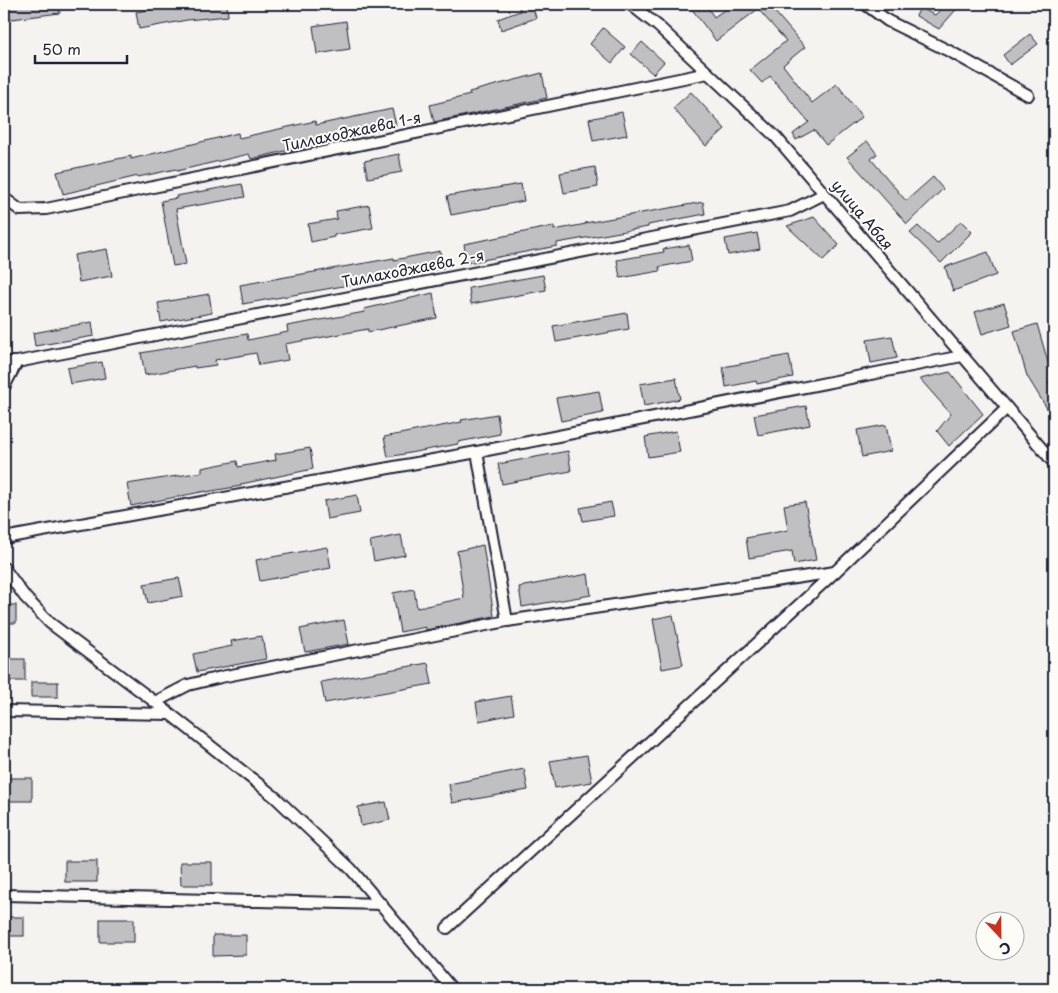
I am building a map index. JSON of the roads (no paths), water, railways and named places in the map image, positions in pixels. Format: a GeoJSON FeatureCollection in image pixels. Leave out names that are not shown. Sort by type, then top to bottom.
{"type":"FeatureCollection","features":[{"type":"Feature","properties":{"kind":"street","name":"улица Абая"},"geometry":{"type":"LineString","coordinates":[[630,4],[658,26],[776,137],[1054,463]]}},
{"type":"Feature","properties":{"kind":"street"},"geometry":{"type":"LineString","coordinates":[[866,4],[888,21],[951,52],[1028,95]]}},
{"type":"Feature","properties":{"kind":"street","name":"Тиллаходжаева 1-я"},"geometry":{"type":"LineString","coordinates":[[4,198],[20,210],[46,210],[708,73]]}},
{"type":"Feature","properties":{"kind":"street","name":"Тиллаходжаева 2-я"},"geometry":{"type":"LineString","coordinates":[[4,362],[17,362],[790,211],[824,194]]}},
{"type":"Feature","properties":{"kind":"street"},"geometry":{"type":"LineString","coordinates":[[4,538],[478,452],[962,356]]}},
{"type":"Feature","properties":{"kind":"street"},"geometry":{"type":"LineString","coordinates":[[4,386],[17,362]]}},
{"type":"Feature","properties":{"kind":"street"},"geometry":{"type":"LineString","coordinates":[[447,928],[836,571],[1007,408]]}},
{"type":"Feature","properties":{"kind":"street"},"geometry":{"type":"LineString","coordinates":[[478,452],[508,621]]}},
{"type":"Feature","properties":{"kind":"street"},"geometry":{"type":"LineString","coordinates":[[4,568],[25,597],[50,623],[74,643],[155,702],[275,797],[351,869],[452,989]]}},
{"type":"Feature","properties":{"kind":"street"},"geometry":{"type":"LineString","coordinates":[[155,702],[188,685],[221,677],[508,621],[836,571]]}},
{"type":"Feature","properties":{"kind":"street"},"geometry":{"type":"LineString","coordinates":[[4,711],[170,714]]}},
{"type":"Feature","properties":{"kind":"street"},"geometry":{"type":"LineString","coordinates":[[4,895],[382,904]]}}]}
